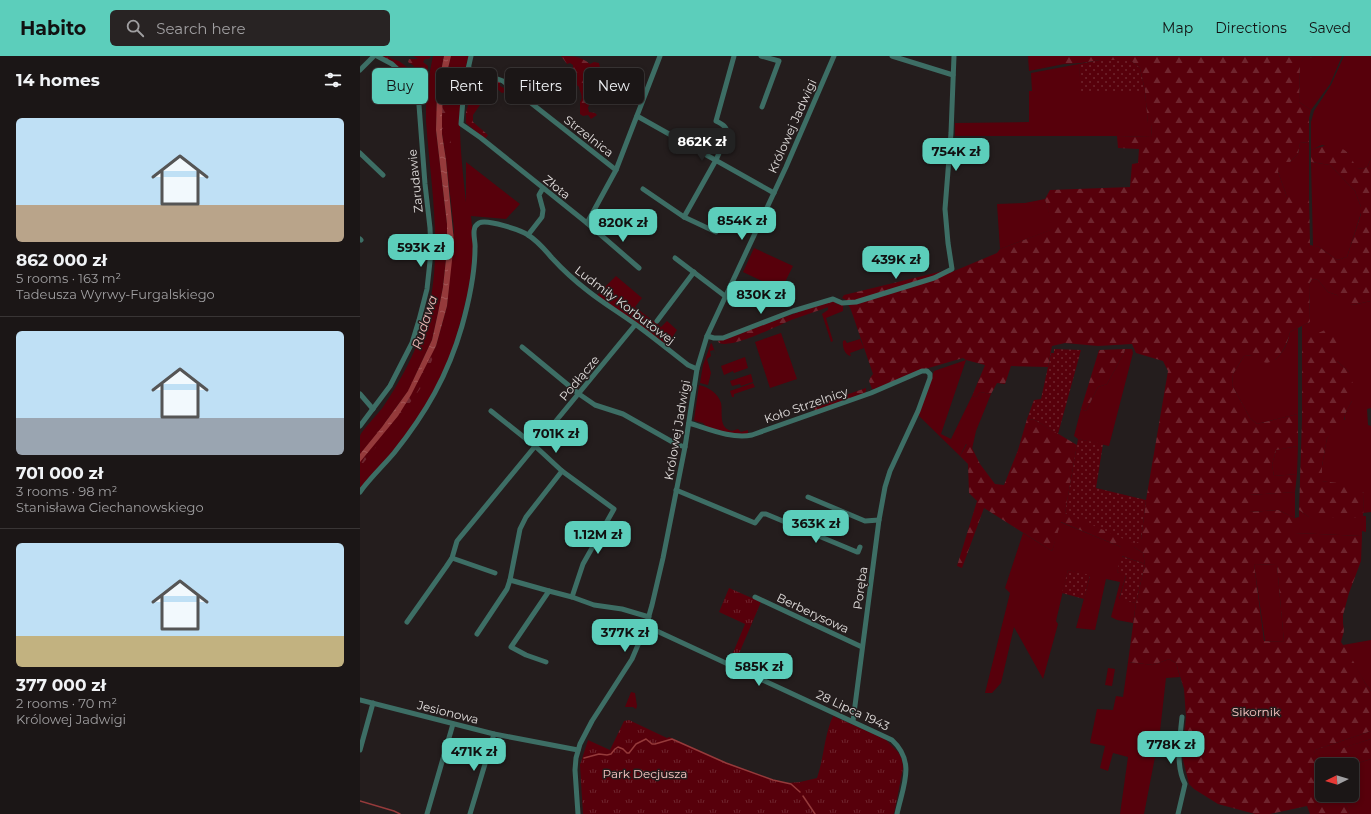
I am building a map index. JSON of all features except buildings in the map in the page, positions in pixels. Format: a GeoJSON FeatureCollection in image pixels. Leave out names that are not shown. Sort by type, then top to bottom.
{"type":"FeatureCollection","features":[{"type":"Feature","properties":{"kind":"street"},"geometry":{"type":"LineString","coordinates":[[360,70],[375,56]]}},
{"type":"Feature","properties":{"kind":"street","name":"Zarudawie"},"geometry":{"type":"LineString","coordinates":[[360,426],[373,410],[395,377],[412,343],[427,288],[431,252],[418,92],[404,75],[392,64],[375,56]]}},
{"type":"Feature","properties":{"kind":"street"},"geometry":{"type":"LineString","coordinates":[[468,68],[471,56]]}},
{"type":"Feature","properties":{"kind":"street"},"geometry":{"type":"LineString","coordinates":[[587,223],[616,170],[660,56]]}},
{"type":"Feature","properties":{"kind":"street"},"geometry":{"type":"LineString","coordinates":[[684,217],[716,160],[728,132],[726,127],[716,121],[734,56]]}},
{"type":"Feature","properties":{"kind":"street"},"geometry":{"type":"LineString","coordinates":[[761,56],[778,61],[762,107]]}},
{"type":"Feature","properties":{"kind":"street","name":"Królowej Jadwigi"},"geometry":{"type":"LineString","coordinates":[[578,814],[575,770],[578,750],[587,728],[632,659],[649,617],[659,576],[685,447],[697,369],[707,336],[774,193],[834,56]]}},
{"type":"Feature","properties":{"kind":"street"},"geometry":{"type":"LineString","coordinates":[[892,56],[953,75]]}},
{"type":"Feature","properties":{"kind":"street"},"geometry":{"type":"LineString","coordinates":[[707,336],[723,338],[833,299],[842,303],[856,302],[934,278],[952,269],[945,209],[951,133],[954,56]]}},
{"type":"Feature","properties":{"kind":"street","name":"Strzelnica"},"geometry":{"type":"LineString","coordinates":[[497,79],[503,81],[616,170]]}},
{"type":"Feature","properties":{"kind":"street","name":"Złota"},"geometry":{"type":"LineString","coordinates":[[463,104],[461,124],[481,138],[587,223],[639,268]]}},
{"type":"Feature","properties":{"kind":"street"},"geometry":{"type":"LineString","coordinates":[[638,116],[774,193]]}},
{"type":"Feature","properties":{"kind":"street"},"geometry":{"type":"LineString","coordinates":[[360,153],[383,175]]}},
{"type":"Feature","properties":{"kind":"street"},"geometry":{"type":"LineString","coordinates":[[528,235],[542,217],[543,210],[539,195],[543,188]]}},
{"type":"Feature","properties":{"kind":"street"},"geometry":{"type":"LineString","coordinates":[[643,189],[684,217],[716,232]]}},
{"type":"Feature","properties":{"kind":"street","name":"Ludmiły Korbutowej"},"geometry":{"type":"LineString","coordinates":[[360,492],[393,454],[413,427],[443,378],[455,350],[467,308],[475,268],[476,247],[474,232],[478,224],[484,222],[511,228],[528,235],[588,291],[688,365],[697,369]]}},
{"type":"Feature","properties":{"kind":"street"},"geometry":{"type":"LineString","coordinates":[[675,258],[725,296]]}},
{"type":"Feature","properties":{"kind":"street"},"geometry":{"type":"LineString","coordinates":[[656,321],[694,272]]}},
{"type":"Feature","properties":{"kind":"street","name":"Podłącze"},"geometry":{"type":"LineString","coordinates":[[407,622],[452,558],[457,541],[635,325]]}},
{"type":"Feature","properties":{"kind":"street"},"geometry":{"type":"LineString","coordinates":[[522,347],[579,394],[595,405],[623,414],[676,444],[685,447]]}},
{"type":"Feature","properties":{"kind":"street","name":"Koło Strzelnicy"},"geometry":{"type":"LineString","coordinates":[[689,423],[731,435],[752,435],[871,393],[922,371],[927,371]]}},
{"type":"Feature","properties":{"kind":"street","name":"Poręba"},"geometry":{"type":"LineString","coordinates":[[853,721],[879,520],[885,487],[890,470],[918,411],[930,378],[930,374],[927,371]]}},
{"type":"Feature","properties":{"kind":"street"},"geometry":{"type":"LineString","coordinates":[[360,394],[373,410]]}},
{"type":"Feature","properties":{"kind":"street"},"geometry":{"type":"LineString","coordinates":[[491,411],[535,446],[562,471],[614,509],[583,564],[572,597]]}},
{"type":"Feature","properties":{"kind":"street"},"geometry":{"type":"LineString","coordinates":[[477,634],[507,589],[520,529],[526,518],[562,471]]}},
{"type":"Feature","properties":{"kind":"street"},"geometry":{"type":"LineString","coordinates":[[676,490],[755,523],[762,514],[766,514],[857,552],[860,547]]}},
{"type":"Feature","properties":{"kind":"street"},"geometry":{"type":"LineString","coordinates":[[808,497],[866,521],[879,520]]}},
{"type":"Feature","properties":{"kind":"street"},"geometry":{"type":"LineString","coordinates":[[452,558],[495,573]]}},
{"type":"Feature","properties":{"kind":"street"},"geometry":{"type":"LineString","coordinates":[[510,580],[572,597],[594,605],[622,608],[649,617]]}},
{"type":"Feature","properties":{"kind":"street"},"geometry":{"type":"LineString","coordinates":[[546,662],[526,656],[511,647],[549,591]]}},
{"type":"Feature","properties":{"kind":"street","name":"Berberysowa"},"geometry":{"type":"LineString","coordinates":[[756,597],[862,647]]}},
{"type":"Feature","properties":{"kind":"street","name":"28 Lipca 1943"},"geometry":{"type":"LineString","coordinates":[[646,626],[892,740],[898,745],[904,755],[906,774],[897,814]]}},
{"type":"Feature","properties":{"kind":"street","name":"Jesionowa"},"geometry":{"type":"LineString","coordinates":[[360,700],[494,734],[578,750]]}},
{"type":"Feature","properties":{"kind":"street"},"geometry":{"type":"LineString","coordinates":[[360,750],[373,703]]}},
{"type":"Feature","properties":{"kind":"street"},"geometry":{"type":"LineString","coordinates":[[1178,814],[1185,784],[1182,778],[1180,760],[1182,716]]}},
{"type":"Feature","properties":{"kind":"street"},"geometry":{"type":"LineString","coordinates":[[427,814],[453,724]]}},
{"type":"Feature","properties":{"kind":"street"},"geometry":{"type":"LineString","coordinates":[[470,814],[494,734]]}},
{"type":"Feature","properties":{"kind":"green space"},"geometry":{"type":"Polygon","coordinates":[[[382,56],[388,56],[399,61],[408,68],[396,68],[382,56]]]}},
{"type":"Feature","properties":{"kind":"green space"},"geometry":{"type":"Polygon","coordinates":[[[413,56],[431,56],[423,62],[428,66],[428,68],[413,68],[414,66],[408,62],[409,59],[418,59],[413,56]]]}},
{"type":"Feature","properties":{"kind":"green space"},"geometry":{"type":"Polygon","coordinates":[[[433,56],[444,56],[442,68],[436,68],[436,130],[447,224],[447,250],[443,287],[432,340],[408,391],[360,454],[360,436],[383,407],[405,371],[422,332],[429,306],[435,253],[435,227],[426,121],[426,104],[428,104],[430,71],[433,56]]]}},
{"type":"Feature","properties":{"kind":"green space"},"geometry":{"type":"Polygon","coordinates":[[[451,56],[469,56],[465,68],[448,68],[451,56]]]}},
{"type":"Feature","properties":{"kind":"green space"},"geometry":{"type":"Polygon","coordinates":[[[561,56],[577,57],[590,64],[594,62],[599,63],[600,68],[584,68],[584,104],[594,104],[589,105],[589,112],[597,115],[591,119],[588,115],[583,116],[580,114],[580,102],[582,97],[579,87],[576,84],[576,68],[573,68],[573,65],[570,63],[567,64],[561,56]]]}},
{"type":"Feature","properties":{"kind":"green space"},"geometry":{"type":"Polygon","coordinates":[[[1028,56],[1064,56],[1064,64],[1029,71],[1028,56]]]}},
{"type":"Feature","properties":{"kind":"green space","name":"Sikornik"},"geometry":{"type":"Polygon","coordinates":[[[1064,56],[1316,56],[1305,58],[1300,64],[1299,102],[1311,110],[1309,118],[1309,142],[1300,143],[1298,154],[1290,162],[1279,162],[1278,172],[1287,197],[1309,197],[1310,245],[1319,247],[1337,260],[1347,257],[1361,214],[1361,207],[1355,191],[1330,165],[1311,162],[1311,150],[1325,146],[1339,147],[1347,152],[1357,168],[1363,169],[1368,166],[1371,158],[1371,301],[1352,305],[1344,303],[1337,295],[1328,292],[1318,280],[1312,279],[1309,284],[1310,322],[1290,332],[1285,348],[1278,358],[1273,361],[1268,363],[1259,360],[1253,355],[1244,356],[1233,374],[1232,385],[1250,418],[1257,424],[1298,414],[1298,446],[1276,450],[1272,465],[1274,476],[1297,474],[1295,492],[1249,495],[1249,512],[1278,510],[1295,518],[1295,533],[1362,536],[1361,561],[1349,593],[1343,615],[1344,631],[1341,642],[1371,691],[1371,731],[1315,750],[1314,757],[1371,739],[1371,759],[1359,763],[1359,758],[1315,758],[1315,802],[1345,802],[1350,814],[1310,814],[1307,806],[1270,814],[1255,814],[1218,804],[1194,789],[1189,784],[1182,756],[1186,717],[1184,689],[1176,663],[1169,659],[1153,665],[1128,662],[1136,603],[1145,564],[1143,553],[1134,547],[1121,547],[1061,522],[1052,551],[984,508],[962,568],[957,566],[977,501],[969,493],[968,464],[960,456],[967,444],[972,448],[980,464],[995,484],[1004,485],[1018,450],[1027,419],[1035,420],[1077,445],[1065,513],[1141,540],[1146,500],[1168,371],[1163,361],[1136,353],[1132,344],[1098,346],[1065,343],[1052,346],[1048,367],[1011,366],[1005,384],[997,383],[991,394],[980,392],[976,397],[972,396],[985,365],[963,358],[925,369],[876,390],[872,389],[869,381],[873,374],[851,310],[846,300],[842,298],[844,295],[943,271],[947,274],[997,253],[1000,249],[1053,229],[1045,199],[1050,190],[1130,187],[1132,164],[1138,163],[1139,149],[1118,148],[1117,136],[1152,137],[1151,124],[1148,124],[1145,91],[1140,68],[1130,60],[1100,60],[1064,64],[1064,56]],[[1254,564],[1264,641],[1284,642],[1277,565],[1254,564]]]}},
{"type":"Feature","properties":{"kind":"green space"},"geometry":{"type":"Polygon","coordinates":[[[1316,56],[1342,56],[1330,84],[1311,110],[1299,102],[1300,63],[1305,58],[1316,56]]]}},
{"type":"Feature","properties":{"kind":"green space"},"geometry":{"type":"Polygon","coordinates":[[[1344,56],[1371,56],[1371,158],[1368,166],[1363,169],[1356,168],[1347,152],[1322,145],[1311,150],[1311,122],[1314,111],[1331,85],[1344,56]]]}},
{"type":"Feature","properties":{"kind":"green space"},"geometry":{"type":"Polygon","coordinates":[[[1100,60],[1130,60],[1140,68],[1145,91],[1080,91],[1079,64],[1100,60]]]}},
{"type":"Feature","properties":{"kind":"green space"},"geometry":{"type":"Polygon","coordinates":[[[1079,64],[1081,91],[1145,91],[1148,123],[1151,124],[1152,137],[955,136],[955,123],[1029,122],[1029,91],[1032,91],[1031,73],[1079,64]]]}},
{"type":"Feature","properties":{"kind":"green space"},"geometry":{"type":"Polygon","coordinates":[[[497,82],[500,82],[500,86],[505,88],[505,92],[502,93],[497,89],[497,82]]]}},
{"type":"Feature","properties":{"kind":"green space"},"geometry":{"type":"Polygon","coordinates":[[[442,104],[461,104],[462,166],[466,202],[466,162],[520,204],[506,219],[471,216],[474,246],[469,289],[447,370],[402,440],[360,491],[360,462],[378,441],[436,346],[447,306],[454,229],[442,134],[442,104]]]}},
{"type":"Feature","properties":{"kind":"green space"},"geometry":{"type":"Polygon","coordinates":[[[467,104],[480,104],[473,115],[473,122],[488,135],[485,139],[466,123],[466,112],[468,106],[467,104]]]}},
{"type":"Feature","properties":{"kind":"green space"},"geometry":{"type":"Polygon","coordinates":[[[444,105],[449,113],[449,124],[456,125],[457,131],[450,136],[451,144],[455,148],[450,153],[444,146],[444,138],[446,133],[440,126],[443,122],[442,118],[437,118],[434,113],[444,105]]]}},
{"type":"Feature","properties":{"kind":"green space"},"geometry":{"type":"Polygon","coordinates":[[[1309,142],[1309,197],[1287,197],[1278,172],[1278,162],[1290,162],[1298,154],[1300,143],[1309,142]]]}},
{"type":"Feature","properties":{"kind":"green space"},"geometry":{"type":"Polygon","coordinates":[[[1311,162],[1330,165],[1355,191],[1361,207],[1361,213],[1347,257],[1337,260],[1319,247],[1313,246],[1311,162]]]}},
{"type":"Feature","properties":{"kind":"green space"},"geometry":{"type":"Polygon","coordinates":[[[1045,199],[1054,229],[1000,249],[997,204],[1025,203],[1045,199]]]}},
{"type":"Feature","properties":{"kind":"green space"},"geometry":{"type":"Polygon","coordinates":[[[754,248],[793,266],[781,290],[743,272],[754,248]]]}},
{"type":"Feature","properties":{"kind":"green space"},"geometry":{"type":"Polygon","coordinates":[[[616,276],[642,298],[635,307],[661,327],[667,321],[677,330],[667,345],[597,295],[616,276]]]}},
{"type":"Feature","properties":{"kind":"green space"},"geometry":{"type":"Polygon","coordinates":[[[1312,279],[1318,280],[1328,292],[1337,295],[1352,305],[1371,301],[1371,408],[1367,409],[1368,425],[1371,426],[1371,512],[1363,513],[1364,493],[1334,483],[1322,481],[1322,466],[1327,438],[1345,419],[1344,416],[1352,401],[1349,372],[1337,361],[1305,339],[1302,339],[1302,326],[1310,322],[1309,284],[1312,279]]]}},
{"type":"Feature","properties":{"kind":"green space"},"geometry":{"type":"Polygon","coordinates":[[[832,300],[837,304],[794,319],[745,340],[726,344],[719,343],[718,341],[832,300]]]}},
{"type":"Feature","properties":{"kind":"green space"},"geometry":{"type":"Polygon","coordinates":[[[837,304],[843,305],[843,311],[826,318],[833,341],[831,342],[822,314],[828,310],[828,307],[837,304]]]}},
{"type":"Feature","properties":{"kind":"green space"},"geometry":{"type":"Polygon","coordinates":[[[1298,328],[1298,414],[1257,424],[1250,418],[1232,385],[1233,374],[1244,356],[1253,355],[1275,360],[1285,347],[1290,332],[1298,328]]]}},
{"type":"Feature","properties":{"kind":"green space"},"geometry":{"type":"Polygon","coordinates":[[[1327,329],[1334,329],[1338,333],[1337,361],[1349,372],[1353,384],[1352,401],[1344,416],[1344,424],[1327,438],[1322,466],[1322,481],[1354,485],[1355,488],[1364,493],[1363,518],[1309,517],[1299,510],[1302,420],[1302,339],[1327,329]]]}},
{"type":"Feature","properties":{"kind":"green space"},"geometry":{"type":"Polygon","coordinates":[[[781,333],[797,379],[770,388],[755,342],[781,333]]]}},
{"type":"Feature","properties":{"kind":"green space"},"geometry":{"type":"Polygon","coordinates":[[[860,339],[864,348],[850,353],[851,356],[849,356],[844,348],[843,341],[845,340],[847,343],[860,339]]]}},
{"type":"Feature","properties":{"kind":"green space"},"geometry":{"type":"Polygon","coordinates":[[[711,343],[712,344],[716,355],[714,350],[710,351],[711,356],[707,359],[711,373],[708,385],[700,383],[703,365],[711,343]]]}},
{"type":"Feature","properties":{"kind":"green space"},"geometry":{"type":"Polygon","coordinates":[[[1054,349],[1081,350],[1058,434],[1035,420],[1027,419],[1034,400],[1041,399],[1051,353],[1054,353],[1054,349]]]}},
{"type":"Feature","properties":{"kind":"green space"},"geometry":{"type":"Polygon","coordinates":[[[1125,349],[1132,349],[1133,353],[1109,446],[1078,439],[1074,436],[1081,409],[1086,411],[1098,387],[1107,384],[1125,349]]]}},
{"type":"Feature","properties":{"kind":"green space"},"geometry":{"type":"Polygon","coordinates":[[[1125,349],[1107,384],[1098,387],[1086,411],[1081,409],[1099,350],[1125,349]]]}},
{"type":"Feature","properties":{"kind":"green space"},"geometry":{"type":"Polygon","coordinates":[[[428,351],[435,353],[420,389],[401,415],[397,411],[428,351]]]}},
{"type":"Feature","properties":{"kind":"green space"},"geometry":{"type":"Polygon","coordinates":[[[745,357],[748,368],[734,373],[733,371],[724,375],[721,366],[745,357]]]}},
{"type":"Feature","properties":{"kind":"green space"},"geometry":{"type":"Polygon","coordinates":[[[966,360],[941,434],[951,439],[972,396],[976,397],[980,392],[991,394],[976,431],[972,449],[966,444],[960,456],[918,415],[934,371],[966,360]]]}},
{"type":"Feature","properties":{"kind":"green space"},"geometry":{"type":"Polygon","coordinates":[[[751,374],[753,382],[741,386],[740,384],[732,386],[730,381],[751,374]]]}},
{"type":"Feature","properties":{"kind":"green space"},"geometry":{"type":"Polygon","coordinates":[[[753,383],[755,387],[734,394],[734,397],[732,397],[730,391],[753,383]]]}},
{"type":"Feature","properties":{"kind":"green space"},"geometry":{"type":"Polygon","coordinates":[[[699,385],[712,391],[720,399],[722,420],[725,427],[732,431],[738,429],[741,432],[748,430],[748,434],[717,431],[694,420],[699,385]]]}},
{"type":"Feature","properties":{"kind":"green space"},"geometry":{"type":"Polygon","coordinates":[[[866,388],[864,395],[815,412],[814,406],[866,388]]]}},
{"type":"Feature","properties":{"kind":"green space"},"geometry":{"type":"Polygon","coordinates":[[[389,418],[394,425],[360,467],[360,453],[389,418]]]}},
{"type":"Feature","properties":{"kind":"green space"},"geometry":{"type":"Polygon","coordinates":[[[1078,439],[1103,444],[1096,488],[1146,500],[1141,540],[1135,544],[1065,513],[1078,439]]]}},
{"type":"Feature","properties":{"kind":"green space"},"geometry":{"type":"Polygon","coordinates":[[[1298,446],[1297,474],[1274,476],[1272,465],[1276,450],[1298,446]]]}},
{"type":"Feature","properties":{"kind":"green space"},"geometry":{"type":"Polygon","coordinates":[[[1295,492],[1295,518],[1278,510],[1249,512],[1248,495],[1295,492]]]}},
{"type":"Feature","properties":{"kind":"green space"},"geometry":{"type":"Polygon","coordinates":[[[1299,510],[1309,517],[1366,516],[1366,532],[1362,531],[1362,536],[1295,533],[1295,518],[1299,517],[1299,510]]]}},
{"type":"Feature","properties":{"kind":"green space"},"geometry":{"type":"Polygon","coordinates":[[[1060,522],[1121,547],[1134,547],[1143,553],[1145,564],[1122,556],[1117,572],[1126,575],[1119,599],[1136,603],[1133,623],[1117,620],[1111,617],[1120,582],[1106,579],[1095,630],[1076,628],[1090,576],[1068,570],[1056,621],[1058,624],[1043,679],[1014,627],[1001,683],[992,693],[985,693],[1010,593],[1005,588],[1023,533],[1052,551],[1060,522]]]}},
{"type":"Feature","properties":{"kind":"green space"},"geometry":{"type":"Polygon","coordinates":[[[1121,556],[1145,564],[1136,603],[1119,600],[1126,576],[1117,572],[1121,556]]]}},
{"type":"Feature","properties":{"kind":"green space"},"geometry":{"type":"Polygon","coordinates":[[[1254,564],[1277,565],[1284,642],[1265,641],[1254,564]]]}},
{"type":"Feature","properties":{"kind":"green space"},"geometry":{"type":"Polygon","coordinates":[[[1068,570],[1090,575],[1084,599],[1062,593],[1068,570]]]}},
{"type":"Feature","properties":{"kind":"green space"},"geometry":{"type":"Polygon","coordinates":[[[729,588],[761,602],[735,663],[730,660],[745,624],[719,612],[729,588]]]}},
{"type":"Feature","properties":{"kind":"green space"},"geometry":{"type":"Polygon","coordinates":[[[1371,640],[1371,691],[1343,645],[1371,640]]]}},
{"type":"Feature","properties":{"kind":"green space"},"geometry":{"type":"Polygon","coordinates":[[[1169,659],[1176,663],[1180,677],[1166,678],[1160,731],[1144,814],[1120,814],[1128,757],[1113,753],[1108,771],[1100,768],[1105,746],[1090,743],[1097,709],[1113,710],[1116,696],[1123,697],[1128,662],[1153,665],[1169,659]]]}},
{"type":"Feature","properties":{"kind":"green space"},"geometry":{"type":"Polygon","coordinates":[[[1108,668],[1115,669],[1112,686],[1105,685],[1108,668]]]}},
{"type":"Feature","properties":{"kind":"green space"},"geometry":{"type":"Polygon","coordinates":[[[631,692],[635,693],[636,709],[633,707],[625,707],[631,692]]]}},
{"type":"Feature","properties":{"kind":"green space","name":"Park Decjusza"},"geometry":{"type":"Polygon","coordinates":[[[833,716],[885,739],[898,752],[902,759],[903,768],[894,814],[583,814],[580,765],[588,740],[610,750],[624,721],[629,720],[719,760],[773,780],[787,783],[817,778],[833,716]]]}},
{"type":"Feature","properties":{"kind":"green space"},"geometry":{"type":"Polygon","coordinates":[[[1371,731],[1371,739],[1313,758],[1315,750],[1371,731]]]}},
{"type":"Feature","properties":{"kind":"green space"},"geometry":{"type":"Polygon","coordinates":[[[1371,759],[1371,814],[1350,814],[1345,802],[1359,802],[1359,763],[1371,759]]]}},
{"type":"Feature","properties":{"kind":"water"},"geometry":{"type":"Polygon","coordinates":[[[444,56],[451,56],[448,68],[442,68],[444,56]]]}},
{"type":"Feature","properties":{"kind":"water"},"geometry":{"type":"Polygon","coordinates":[[[437,104],[442,104],[442,134],[454,242],[447,306],[436,346],[411,395],[398,416],[360,462],[360,454],[408,391],[432,340],[443,287],[447,250],[447,224],[436,130],[437,104]]]}},
{"type":"Feature","properties":{"kind":"waterway"},"geometry":{"type":"LineString","coordinates":[[584,758],[599,754],[611,754],[618,747],[629,753],[636,744],[646,739],[652,744],[672,739],[726,763],[773,780],[791,784],[800,792]]}},
{"type":"Feature","properties":{"kind":"waterway"},"geometry":{"type":"LineString","coordinates":[[803,796],[815,814]]}},
{"type":"Feature","properties":{"kind":"waterway"},"geometry":{"type":"LineString","coordinates":[[360,801],[400,814]]}},
{"type":"Feature","properties":{"kind":"water label","name":"Rudawa"},"geometry":{"type":"Point","coordinates":[424,322]}}]}
